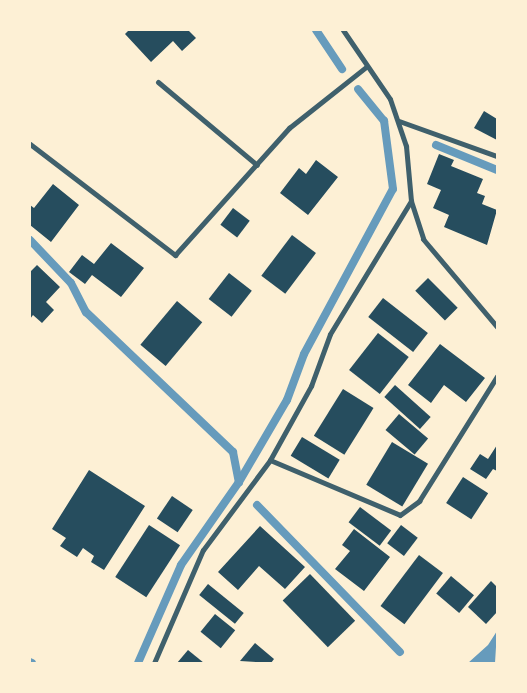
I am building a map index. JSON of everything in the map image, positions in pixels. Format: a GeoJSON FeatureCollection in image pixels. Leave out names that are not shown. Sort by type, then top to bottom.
{"type":"FeatureCollection","features":[{"type":"Feature","properties":{"kind":"street"},"geometry":{"type":"LineString","coordinates":[[343,30],[366,67],[390,99],[399,121],[406,146],[411,201],[423,239],[497,327]]}},
{"type":"Feature","properties":{"kind":"street"},"geometry":{"type":"LineString","coordinates":[[30,144],[175,255],[289,128],[366,67]]}},
{"type":"Feature","properties":{"kind":"street"},"geometry":{"type":"LineString","coordinates":[[158,82],[257,165]]}},
{"type":"Feature","properties":{"kind":"street"},"geometry":{"type":"LineString","coordinates":[[399,121],[497,156]]}},
{"type":"Feature","properties":{"kind":"street"},"geometry":{"type":"LineString","coordinates":[[154,663],[202,550],[270,460],[311,386],[330,334],[411,201]]}},
{"type":"Feature","properties":{"kind":"street"},"geometry":{"type":"LineString","coordinates":[[270,460],[400,515],[419,501],[497,376]]}},
{"type":"Feature","properties":{"kind":"water"},"geometry":{"type":"Polygon","coordinates":[[[497,631],[495,663],[468,663],[488,645],[497,631]]]}},
{"type":"Feature","properties":{"kind":"building"},"geometry":{"type":"Polygon","coordinates":[[[129,30],[188,30],[196,38],[182,51],[173,41],[151,62],[125,34],[129,30]]]}},
{"type":"Feature","properties":{"kind":"building"},"geometry":{"type":"Polygon","coordinates":[[[484,111],[497,119],[497,140],[474,128],[484,111]]]}},
{"type":"Feature","properties":{"kind":"building"},"geometry":{"type":"Polygon","coordinates":[[[439,154],[454,160],[451,166],[483,179],[477,193],[485,196],[482,204],[497,210],[487,245],[444,227],[449,215],[433,208],[441,190],[427,184],[439,154]]]}},
{"type":"Feature","properties":{"kind":"building"},"geometry":{"type":"Polygon","coordinates":[[[316,160],[338,177],[308,215],[280,193],[299,168],[306,174],[316,160]]]}},
{"type":"Feature","properties":{"kind":"building"},"geometry":{"type":"Polygon","coordinates":[[[53,184],[79,205],[51,242],[30,225],[30,205],[34,208],[53,184]]]}},
{"type":"Feature","properties":{"kind":"building"},"geometry":{"type":"Polygon","coordinates":[[[233,208],[250,221],[237,237],[220,225],[233,208]]]}},
{"type":"Feature","properties":{"kind":"building"},"geometry":{"type":"Polygon","coordinates":[[[292,235],[316,253],[285,294],[261,276],[292,235]]]}},
{"type":"Feature","properties":{"kind":"building"},"geometry":{"type":"Polygon","coordinates":[[[111,243],[144,268],[121,297],[92,275],[85,284],[69,272],[82,255],[94,264],[111,243]]]}},
{"type":"Feature","properties":{"kind":"building"},"geometry":{"type":"Polygon","coordinates":[[[37,265],[60,287],[46,302],[54,310],[42,323],[33,315],[30,319],[30,272],[37,265]]]}},
{"type":"Feature","properties":{"kind":"building"},"geometry":{"type":"Polygon","coordinates":[[[229,273],[252,291],[232,317],[209,299],[229,273]]]}},
{"type":"Feature","properties":{"kind":"building"},"geometry":{"type":"Polygon","coordinates":[[[428,278],[458,308],[445,320],[415,291],[428,278]]]}},
{"type":"Feature","properties":{"kind":"building"},"geometry":{"type":"Polygon","coordinates":[[[383,298],[428,333],[413,352],[368,317],[383,298]]]}},
{"type":"Feature","properties":{"kind":"building"},"geometry":{"type":"Polygon","coordinates":[[[177,301],[202,322],[166,366],[140,345],[177,301]]]}},
{"type":"Feature","properties":{"kind":"building"},"geometry":{"type":"Polygon","coordinates":[[[378,333],[409,357],[380,394],[349,370],[378,333]]]}},
{"type":"Feature","properties":{"kind":"building"},"geometry":{"type":"Polygon","coordinates":[[[440,344],[485,378],[466,402],[444,385],[431,403],[408,385],[440,344]]]}},
{"type":"Feature","properties":{"kind":"building"},"geometry":{"type":"Polygon","coordinates":[[[395,385],[431,417],[420,429],[384,397],[395,385]]]}},
{"type":"Feature","properties":{"kind":"building"},"geometry":{"type":"Polygon","coordinates":[[[343,389],[374,408],[344,455],[314,436],[343,389]]]}},
{"type":"Feature","properties":{"kind":"building"},"geometry":{"type":"Polygon","coordinates":[[[399,414],[428,438],[415,455],[386,430],[399,414]]]}},
{"type":"Feature","properties":{"kind":"building"},"geometry":{"type":"Polygon","coordinates":[[[302,437],[340,460],[328,479],[291,456],[302,437]]]}},
{"type":"Feature","properties":{"kind":"building"},"geometry":{"type":"Polygon","coordinates":[[[392,442],[428,464],[402,506],[366,485],[392,442]]]}},
{"type":"Feature","properties":{"kind":"building"},"geometry":{"type":"Polygon","coordinates":[[[497,445],[497,471],[493,469],[486,479],[470,469],[480,454],[488,459],[497,445]]]}},
{"type":"Feature","properties":{"kind":"building"},"geometry":{"type":"Polygon","coordinates":[[[89,470],[145,506],[104,570],[91,562],[94,556],[83,548],[77,557],[60,546],[66,538],[52,529],[89,470]]]}},
{"type":"Feature","properties":{"kind":"building"},"geometry":{"type":"Polygon","coordinates":[[[463,477],[488,493],[471,519],[446,503],[463,477]]]}},
{"type":"Feature","properties":{"kind":"building"},"geometry":{"type":"Polygon","coordinates":[[[172,496],[193,510],[178,532],[157,518],[172,496]]]}},
{"type":"Feature","properties":{"kind":"building"},"geometry":{"type":"Polygon","coordinates":[[[360,507],[391,530],[380,546],[349,522],[360,507]]]}},
{"type":"Feature","properties":{"kind":"building"},"geometry":{"type":"Polygon","coordinates":[[[149,525],[180,545],[146,597],[115,577],[149,525]]]}},
{"type":"Feature","properties":{"kind":"building"},"geometry":{"type":"Polygon","coordinates":[[[401,525],[418,538],[404,556],[387,543],[401,525]]]}},
{"type":"Feature","properties":{"kind":"building"},"geometry":{"type":"Polygon","coordinates":[[[260,526],[305,567],[285,589],[259,566],[238,590],[218,572],[260,526]]]}},
{"type":"Feature","properties":{"kind":"building"},"geometry":{"type":"Polygon","coordinates":[[[354,529],[390,557],[364,591],[335,569],[350,551],[342,545],[354,529]]]}},
{"type":"Feature","properties":{"kind":"building"},"geometry":{"type":"Polygon","coordinates":[[[419,555],[443,573],[404,624],[380,606],[419,555]]]}},
{"type":"Feature","properties":{"kind":"building"},"geometry":{"type":"Polygon","coordinates":[[[310,574],[355,621],[328,647],[283,600],[310,574]]]}},
{"type":"Feature","properties":{"kind":"building"},"geometry":{"type":"Polygon","coordinates":[[[451,576],[474,595],[459,613],[436,594],[451,576]]]}},
{"type":"Feature","properties":{"kind":"building"},"geometry":{"type":"Polygon","coordinates":[[[491,581],[497,587],[497,612],[486,624],[468,607],[491,581]]]}},
{"type":"Feature","properties":{"kind":"building"},"geometry":{"type":"Polygon","coordinates":[[[208,584],[244,613],[235,624],[199,595],[208,584]]]}},
{"type":"Feature","properties":{"kind":"building"},"geometry":{"type":"Polygon","coordinates":[[[215,614],[235,630],[221,648],[201,632],[215,614]]]}},
{"type":"Feature","properties":{"kind":"building"},"geometry":{"type":"Polygon","coordinates":[[[255,643],[274,659],[271,663],[240,661],[255,643]]]}},
{"type":"Feature","properties":{"kind":"building"},"geometry":{"type":"Polygon","coordinates":[[[188,650],[204,663],[177,663],[188,650]]]}},
{"type":"Feature","properties":{"kind":"waterway"},"geometry":{"type":"LineString","coordinates":[[316,30],[342,69]]}},
{"type":"Feature","properties":{"kind":"waterway"},"geometry":{"type":"LineString","coordinates":[[138,663],[181,565],[239,482],[287,400],[304,354],[393,189],[384,121],[358,89]]}},
{"type":"Feature","properties":{"kind":"waterway"},"geometry":{"type":"LineString","coordinates":[[436,145],[497,170]]}},
{"type":"Feature","properties":{"kind":"waterway"},"geometry":{"type":"LineString","coordinates":[[30,240],[71,283],[86,312],[233,452],[239,482]]}},
{"type":"Feature","properties":{"kind":"waterway"},"geometry":{"type":"LineString","coordinates":[[257,505],[400,652]]}}]}
